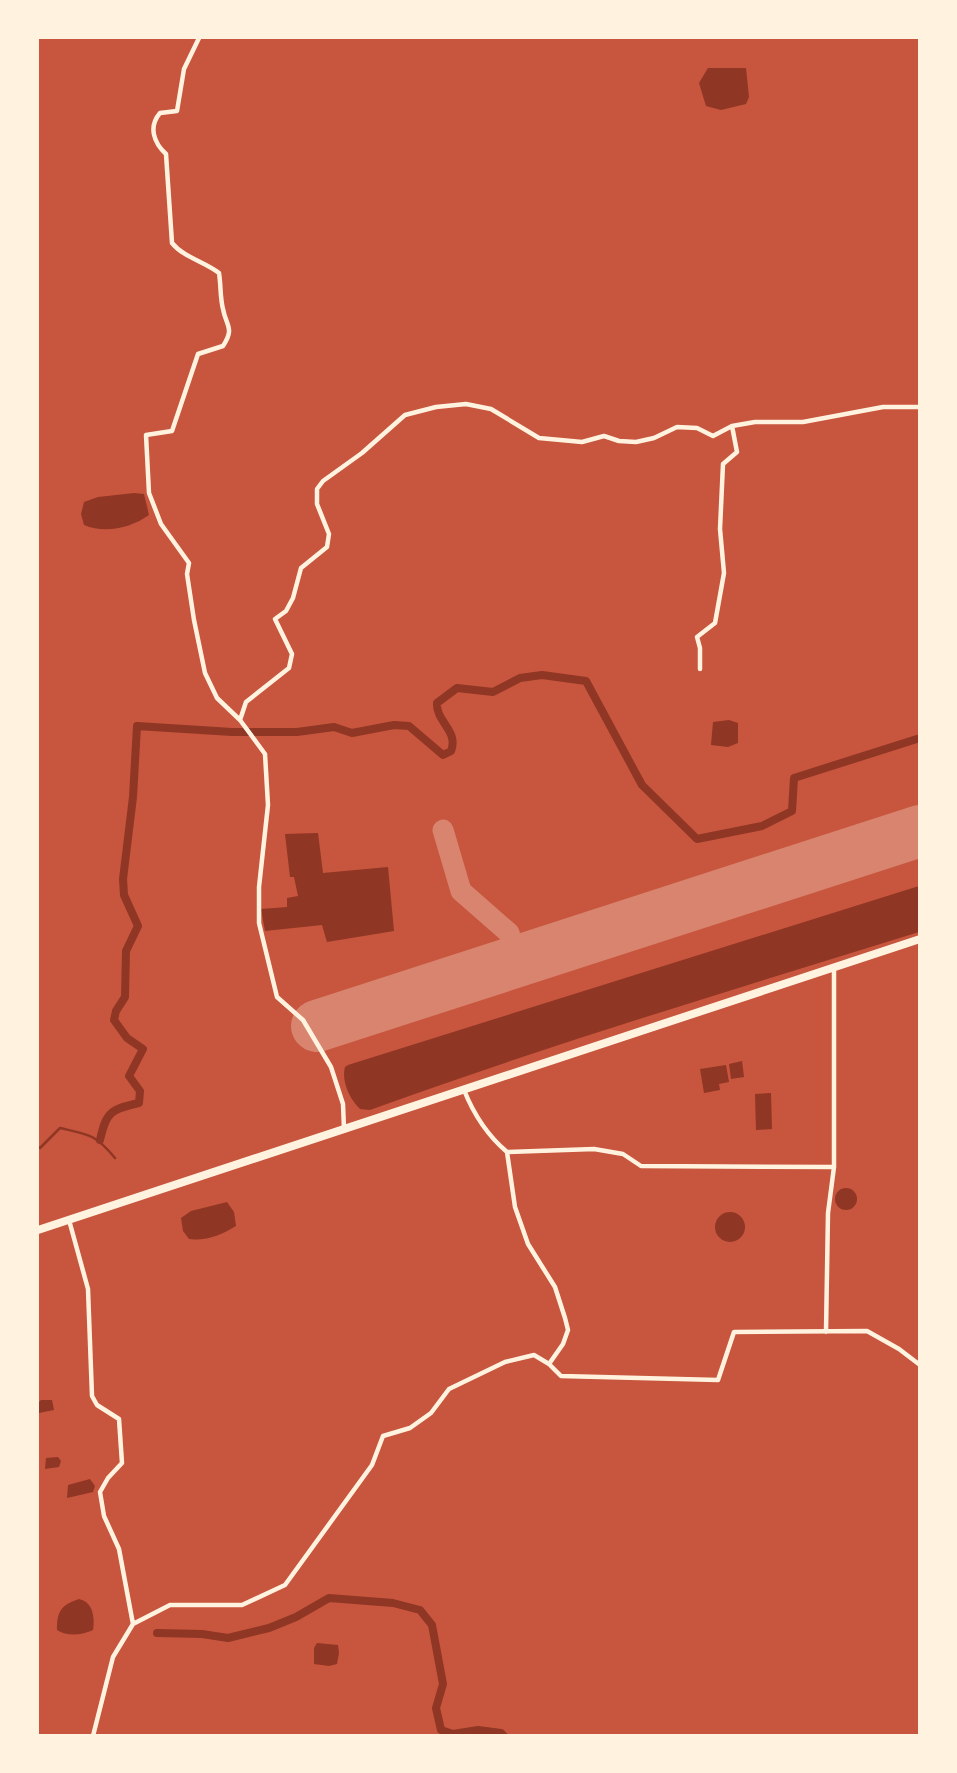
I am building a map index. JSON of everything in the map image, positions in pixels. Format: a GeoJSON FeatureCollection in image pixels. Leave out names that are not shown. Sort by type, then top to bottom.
{"type":"FeatureCollection","features":[{"type":"Feature","properties":{"kind":"highway"},"geometry":{"type":"LineString","coordinates":[[38,1230],[920,939]]}},
{"type":"Feature","properties":{"kind":"street"},"geometry":{"type":"LineString","coordinates":[[199,38],[184,69],[177,112],[160,113],[154,123],[153,131],[158,147],[166,154],[172,242],[181,251],[209,265],[219,273],[222,309],[230,326],[230,335],[220,348],[198,354],[172,431],[146,436],[147,478],[149,493],[162,524],[189,563],[187,574],[205,672],[217,698],[240,720],[257,740],[265,754],[268,805],[259,887],[259,923],[277,996],[303,1020],[331,1067],[343,1104],[344,1129]]}},
{"type":"Feature","properties":{"kind":"street"},"geometry":{"type":"LineString","coordinates":[[240,720],[246,702],[289,668],[292,654],[275,620],[286,611],[293,598],[301,568],[327,547],[329,534],[317,504],[316,489],[323,481],[362,453],[405,415],[436,407],[466,404],[491,409],[539,438],[582,442],[604,436],[619,441],[636,442],[654,438],[677,427],[697,428],[712,436],[732,426],[755,422],[803,422],[883,407],[920,407]]}},
{"type":"Feature","properties":{"kind":"street"},"geometry":{"type":"LineString","coordinates":[[700,669],[700,648],[697,637],[715,622],[724,572],[720,529],[723,464],[737,452],[732,426]]}},
{"type":"Feature","properties":{"kind":"street"},"geometry":{"type":"LineString","coordinates":[[826,1332],[828,1213],[834,1166],[836,1041],[834,967]]}},
{"type":"Feature","properties":{"kind":"street"},"geometry":{"type":"LineString","coordinates":[[464,1090],[482,1126],[493,1140],[507,1152],[515,1207],[528,1244],[555,1287],[565,1318],[568,1330],[563,1344],[550,1364]]}},
{"type":"Feature","properties":{"kind":"street"},"geometry":{"type":"LineString","coordinates":[[507,1152],[594,1149],[623,1154],[641,1166],[834,1166]]}},
{"type":"Feature","properties":{"kind":"street"},"geometry":{"type":"LineString","coordinates":[[69,1220],[88,1289],[92,1396],[97,1405],[119,1419],[122,1463],[108,1478],[100,1492],[104,1516],[119,1549],[133,1624]]}},
{"type":"Feature","properties":{"kind":"street"},"geometry":{"type":"LineString","coordinates":[[93,1736],[113,1657],[133,1624],[170,1605],[242,1605],[285,1585],[372,1465],[383,1436],[410,1428],[432,1413],[449,1389],[505,1362],[534,1355],[550,1364],[561,1376],[718,1380],[734,1332],[867,1331],[899,1349],[920,1365]]}},
{"type":"Feature","properties":{"kind":"shaded area"},"geometry":{"type":"Polygon","coordinates":[[[708,68],[746,68],[749,97],[746,104],[721,110],[706,106],[699,83],[708,68]]]}},
{"type":"Feature","properties":{"kind":"shaded area"},"geometry":{"type":"Polygon","coordinates":[[[134,493],[144,494],[149,515],[142,520],[126,526],[109,529],[92,528],[84,525],[81,514],[84,502],[98,497],[134,493]]]}},
{"type":"Feature","properties":{"kind":"shaded area"},"geometry":{"type":"Polygon","coordinates":[[[729,720],[738,723],[738,743],[728,747],[711,745],[713,722],[729,720]]]}},
{"type":"Feature","properties":{"kind":"shaded area"},"geometry":{"type":"Polygon","coordinates":[[[318,833],[323,873],[388,867],[394,931],[327,942],[322,925],[265,931],[261,909],[287,907],[287,898],[298,896],[294,877],[290,877],[285,834],[318,833]]]}},
{"type":"Feature","properties":{"kind":"shaded area"},"geometry":{"type":"Polygon","coordinates":[[[919,886],[919,932],[506,1062],[370,1110],[360,1109],[347,1090],[344,1072],[345,1067],[348,1065],[919,886]]]}},
{"type":"Feature","properties":{"kind":"shaded area"},"geometry":{"type":"Polygon","coordinates":[[[742,1061],[744,1077],[731,1079],[729,1064],[742,1061]]]}},
{"type":"Feature","properties":{"kind":"shaded area"},"geometry":{"type":"Polygon","coordinates":[[[726,1065],[729,1082],[719,1084],[720,1090],[704,1093],[700,1069],[726,1065]]]}},
{"type":"Feature","properties":{"kind":"shaded area"},"geometry":{"type":"Polygon","coordinates":[[[771,1093],[772,1129],[756,1130],[755,1094],[771,1093]]]}},
{"type":"Feature","properties":{"kind":"shaded area"},"geometry":{"type":"Polygon","coordinates":[[[846,1188],[854,1191],[857,1199],[854,1207],[846,1210],[838,1207],[835,1199],[838,1191],[846,1188]]]}},
{"type":"Feature","properties":{"kind":"shaded area"},"geometry":{"type":"Polygon","coordinates":[[[227,1202],[234,1212],[236,1226],[214,1237],[189,1239],[183,1231],[181,1218],[191,1211],[227,1202]]]}},
{"type":"Feature","properties":{"kind":"shaded area"},"geometry":{"type":"Polygon","coordinates":[[[730,1212],[741,1216],[745,1227],[741,1238],[730,1242],[719,1238],[715,1227],[719,1216],[730,1212]]]}},
{"type":"Feature","properties":{"kind":"shaded area"},"geometry":{"type":"Polygon","coordinates":[[[41,1400],[52,1400],[54,1410],[39,1413],[38,1403],[41,1400]]]}},
{"type":"Feature","properties":{"kind":"shaded area"},"geometry":{"type":"Polygon","coordinates":[[[58,1457],[61,1461],[59,1467],[45,1469],[46,1458],[58,1457]]]}},
{"type":"Feature","properties":{"kind":"shaded area"},"geometry":{"type":"Polygon","coordinates":[[[90,1479],[95,1486],[93,1492],[67,1498],[68,1485],[90,1479]]]}},
{"type":"Feature","properties":{"kind":"shaded area"},"geometry":{"type":"Polygon","coordinates":[[[79,1599],[87,1603],[92,1611],[94,1620],[93,1630],[85,1633],[65,1634],[57,1630],[61,1610],[64,1606],[79,1599]]]}},
{"type":"Feature","properties":{"kind":"shaded area"},"geometry":{"type":"Polygon","coordinates":[[[317,1643],[338,1645],[337,1664],[329,1666],[314,1664],[314,1648],[317,1643]]]}},
{"type":"Feature","properties":{"kind":"waterway"},"geometry":{"type":"LineString","coordinates":[[100,1140],[105,1123],[111,1113],[122,1107],[139,1103],[140,1091],[129,1076],[143,1049],[127,1038],[114,1020],[116,1011],[125,997],[126,951],[138,926],[124,895],[123,879],[133,797],[137,726],[232,732],[297,732],[334,727],[352,733],[394,725],[409,726],[443,755],[451,751],[453,744],[450,732],[440,716],[437,703],[457,688],[493,692],[520,678],[542,675],[586,681],[642,785],[697,839],[762,826],[792,811],[794,778],[920,738]]}},
{"type":"Feature","properties":{"kind":"waterway"},"geometry":{"type":"LineString","coordinates":[[38,1147],[40,1148],[60,1128],[78,1132],[97,1140],[115,1158]]}},
{"type":"Feature","properties":{"kind":"waterway"},"geometry":{"type":"LineString","coordinates":[[157,1633],[202,1634],[228,1638],[269,1628],[296,1617],[329,1598],[393,1603],[420,1610],[432,1625],[443,1684],[436,1708],[441,1730],[453,1734],[478,1730],[501,1733],[504,1736]]}},
{"type":"Feature","properties":{"kind":"taxiway"},"geometry":{"type":"LineString","coordinates":[[443,830],[461,891],[509,933],[517,961]]}},
{"type":"Feature","properties":{"kind":"runway"},"geometry":{"type":"LineString","coordinates":[[317,1026],[920,831]]}}]}
